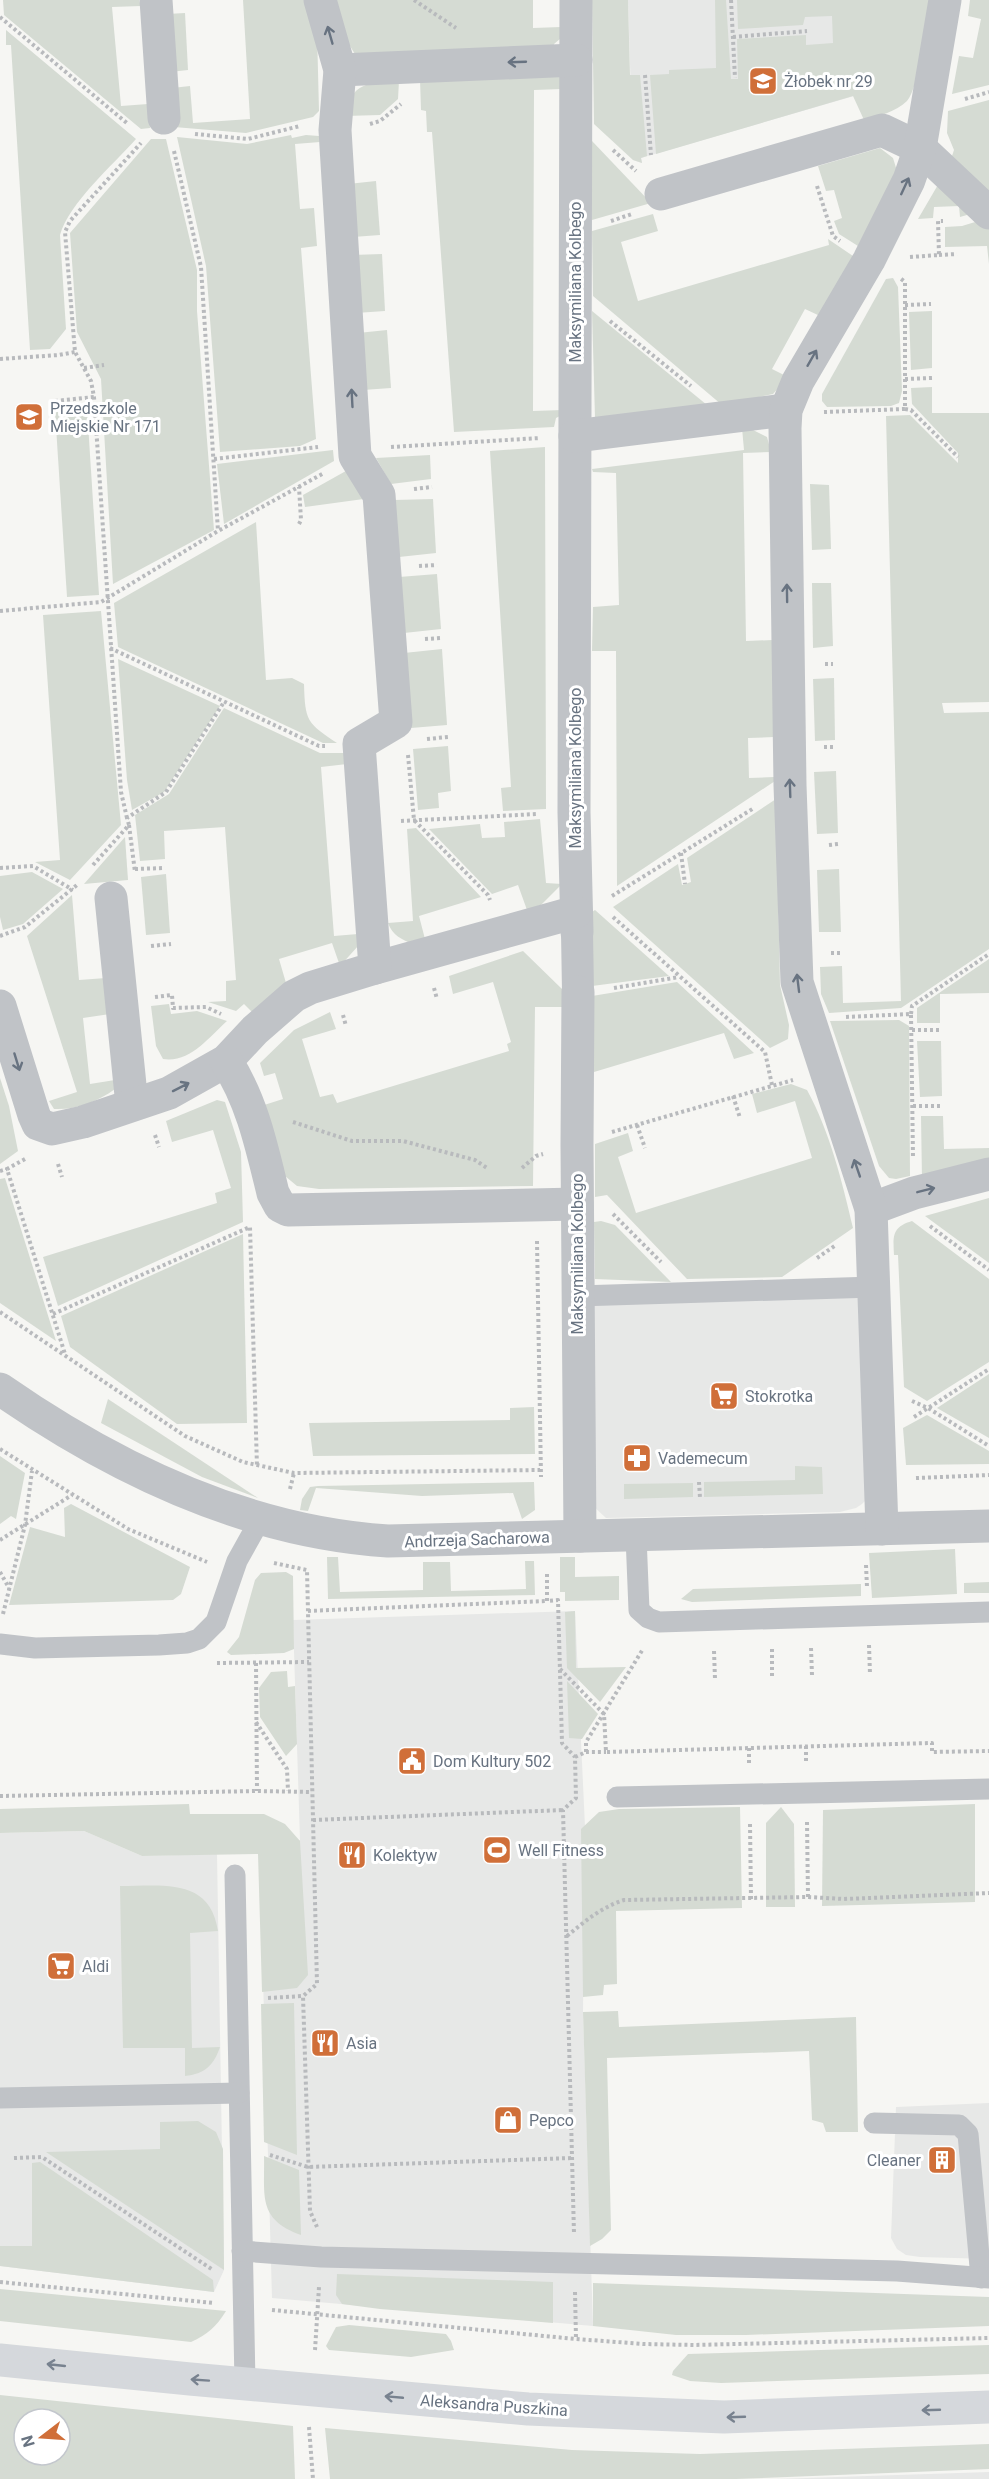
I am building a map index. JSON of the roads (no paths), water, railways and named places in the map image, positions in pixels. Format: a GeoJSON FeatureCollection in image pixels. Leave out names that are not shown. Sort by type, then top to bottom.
{"type":"FeatureCollection","features":[{"type":"Feature","properties":{"kind":"main road","name":"Aleksandra Puszkina"},"geometry":{"type":"LineString","coordinates":[[0,2360],[528,2409],[724,2417],[989,2407]]}},
{"type":"Feature","properties":{"kind":"street"},"geometry":{"type":"LineString","coordinates":[[156,0],[164,118]]}},
{"type":"Feature","properties":{"kind":"street"},"geometry":{"type":"LineString","coordinates":[[320,0],[340,70],[335,130],[355,449],[379,495],[396,722],[358,744],[363,824],[363,972]]}},
{"type":"Feature","properties":{"kind":"street","name":"Maksymiliana Kolbego"},"geometry":{"type":"LineString","coordinates":[[576,0],[574,812],[584,916],[578,992],[577,1145],[580,1536]]}},
{"type":"Feature","properties":{"kind":"street"},"geometry":{"type":"LineString","coordinates":[[882,1529],[871,1209],[796,982],[790,785],[802,411],[798,381],[869,260],[909,180],[920,148],[945,0]]}},
{"type":"Feature","properties":{"kind":"street"},"geometry":{"type":"LineString","coordinates":[[340,70],[576,60]]}},
{"type":"Feature","properties":{"kind":"street"},"geometry":{"type":"LineString","coordinates":[[661,194],[882,130],[920,148],[988,212]]}},
{"type":"Feature","properties":{"kind":"street"},"geometry":{"type":"LineString","coordinates":[[575,436],[729,417],[802,411]]}},
{"type":"Feature","properties":{"kind":"street"},"geometry":{"type":"LineString","coordinates":[[111,898],[132,1105]]}},
{"type":"Feature","properties":{"kind":"street"},"geometry":{"type":"LineString","coordinates":[[0,1006],[38,1124],[52,1129],[83,1122],[169,1093],[226,1061],[255,1030],[294,996],[310,988],[363,972],[584,916]]}},
{"type":"Feature","properties":{"kind":"street"},"geometry":{"type":"LineString","coordinates":[[226,1061],[244,1093],[273,1193],[280,1206],[288,1210],[577,1204]]}},
{"type":"Feature","properties":{"kind":"street"},"geometry":{"type":"LineString","coordinates":[[871,1209],[914,1193],[989,1174]]}},
{"type":"Feature","properties":{"kind":"street","name":"Andrzeja Sacharowa"},"geometry":{"type":"LineString","coordinates":[[0,1389],[28,1409],[132,1468],[220,1507],[305,1531],[372,1540],[989,1527]]}},
{"type":"Feature","properties":{"kind":"lane"},"geometry":{"type":"LineString","coordinates":[[578,1296],[874,1287]]}},
{"type":"Feature","properties":{"kind":"lane"},"geometry":{"type":"LineString","coordinates":[[0,1644],[35,1648],[159,1646],[187,1643],[199,1638],[216,1622],[233,1570],[261,1518]]}},
{"type":"Feature","properties":{"kind":"lane"},"geometry":{"type":"LineString","coordinates":[[636,1536],[639,1610],[648,1618],[659,1622],[989,1612]]}},
{"type":"Feature","properties":{"kind":"lane"},"geometry":{"type":"LineString","coordinates":[[617,1797],[989,1789]]}},
{"type":"Feature","properties":{"kind":"lane"},"geometry":{"type":"LineString","coordinates":[[235,1875],[245,2383]]}},
{"type":"Feature","properties":{"kind":"lane"},"geometry":{"type":"LineString","coordinates":[[0,2098],[239,2093]]}},
{"type":"Feature","properties":{"kind":"lane"},"geometry":{"type":"LineString","coordinates":[[242,2251],[321,2257],[897,2271],[985,2278],[968,2134],[959,2124],[874,2123]]}},
{"type":"Feature","properties":{"kind":"place","name":"Żłobek nr 29"},"geometry":{"type":"Point","coordinates":[763,81]}},
{"type":"Feature","properties":{"kind":"place","name":"Przedszkole Miejskie Nr 171"},"geometry":{"type":"Point","coordinates":[29,417]}},
{"type":"Feature","properties":{"kind":"place","name":"Stokrotka"},"geometry":{"type":"Point","coordinates":[724,1396]}},
{"type":"Feature","properties":{"kind":"place","name":"Vademecum"},"geometry":{"type":"Point","coordinates":[637,1458]}},
{"type":"Feature","properties":{"kind":"place","name":"Dom Kultury 502"},"geometry":{"type":"Point","coordinates":[412,1761]}},
{"type":"Feature","properties":{"kind":"place","name":"Well Fitness"},"geometry":{"type":"Point","coordinates":[497,1850]}},
{"type":"Feature","properties":{"kind":"place","name":"Kolektyw"},"geometry":{"type":"Point","coordinates":[352,1855]}},
{"type":"Feature","properties":{"kind":"place","name":"Aldi"},"geometry":{"type":"Point","coordinates":[61,1966]}},
{"type":"Feature","properties":{"kind":"place","name":"Asia"},"geometry":{"type":"Point","coordinates":[325,2043]}},
{"type":"Feature","properties":{"kind":"place","name":"Pepco"},"geometry":{"type":"Point","coordinates":[508,2120]}},
{"type":"Feature","properties":{"kind":"place","name":"Cleaner"},"geometry":{"type":"Point","coordinates":[942,2160]}}]}
